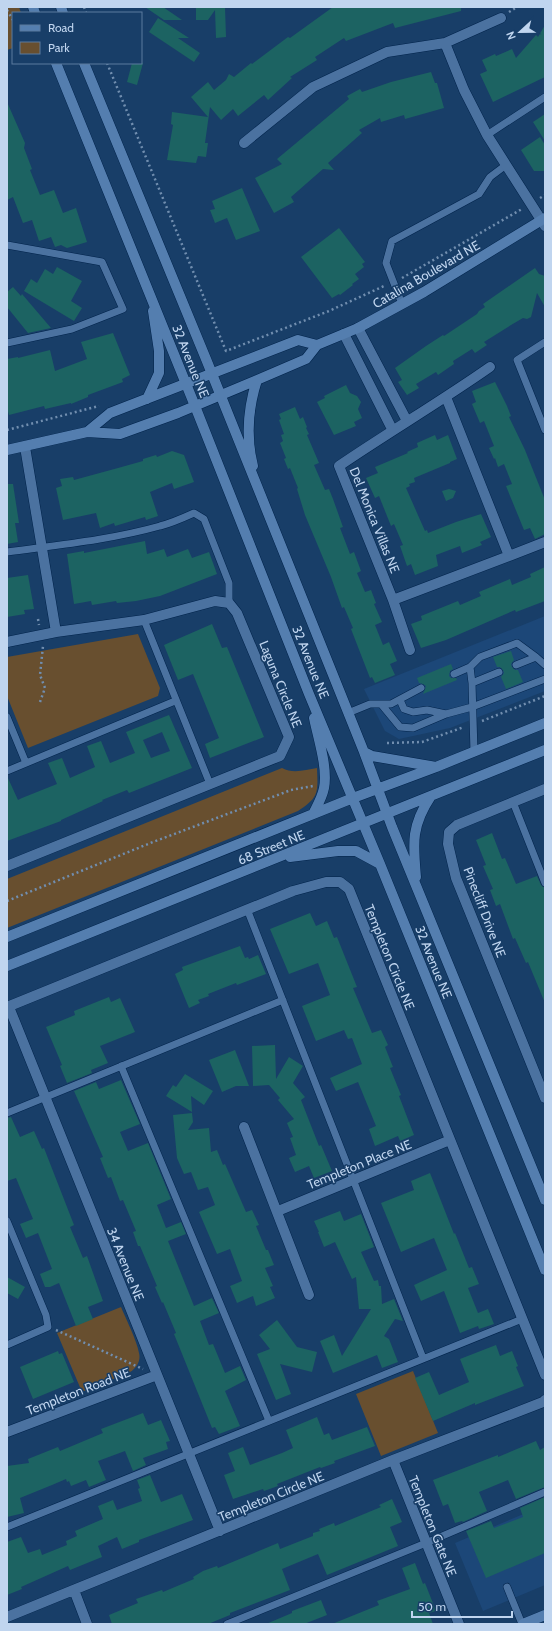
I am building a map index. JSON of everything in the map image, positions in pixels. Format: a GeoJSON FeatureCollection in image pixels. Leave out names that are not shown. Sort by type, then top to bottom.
{"type":"FeatureCollection","features":[{"type":"Feature","properties":{"kind":"street"},"geometry":{"type":"LineString","coordinates":[[244,143],[313,87],[387,52],[446,43],[501,18]]}},
{"type":"Feature","properties":{"kind":"street"},"geometry":{"type":"LineString","coordinates":[[446,43],[464,90],[487,135],[544,221]]}},
{"type":"Feature","properties":{"kind":"street","name":"32 Avenue NE"},"geometry":{"type":"LineString","coordinates":[[56,64],[187,384],[309,694],[353,798],[545,1270]]}},
{"type":"Feature","properties":{"kind":"street","name":"32 Avenue NE"},"geometry":{"type":"LineString","coordinates":[[84,64],[212,374],[417,887],[545,1200]]}},
{"type":"Feature","properties":{"kind":"street","name":"Catalina Boulevard NE"},"geometry":{"type":"LineString","coordinates":[[7,450],[87,432],[120,434],[220,396],[306,359],[317,345],[358,328],[402,304],[544,221]]}},
{"type":"Feature","properties":{"kind":"street"},"geometry":{"type":"LineString","coordinates":[[147,399],[159,373],[159,351],[149,291]]}},
{"type":"Feature","properties":{"kind":"street"},"geometry":{"type":"LineString","coordinates":[[358,328],[407,421]]}},
{"type":"Feature","properties":{"kind":"street"},"geometry":{"type":"LineString","coordinates":[[344,334],[392,429]]}},
{"type":"Feature","properties":{"kind":"street","name":"Catalina Boulevard NE"},"geometry":{"type":"LineString","coordinates":[[87,432],[110,413],[298,340],[317,345]]}},
{"type":"Feature","properties":{"kind":"street","name":"Del Monica Villas NE"},"geometry":{"type":"LineString","coordinates":[[410,650],[393,600],[339,466],[392,429],[446,397],[490,367]]}},
{"type":"Feature","properties":{"kind":"street"},"geometry":{"type":"LineString","coordinates":[[257,380],[251,404],[248,435],[251,458],[260,497]]}},
{"type":"Feature","properties":{"kind":"street"},"geometry":{"type":"LineString","coordinates":[[446,397],[509,556]]}},
{"type":"Feature","properties":{"kind":"street"},"geometry":{"type":"LineString","coordinates":[[25,447],[56,632]]}},
{"type":"Feature","properties":{"kind":"street"},"geometry":{"type":"LineString","coordinates":[[393,600],[545,542]]}},
{"type":"Feature","properties":{"kind":"street"},"geometry":{"type":"LineString","coordinates":[[7,642],[56,632],[144,620],[216,601],[228,604]]}},
{"type":"Feature","properties":{"kind":"street","name":"Laguna Circle NE"},"geometry":{"type":"LineString","coordinates":[[7,866],[280,756],[289,737],[237,613],[228,604]]}},
{"type":"Feature","properties":{"kind":"street"},"geometry":{"type":"LineString","coordinates":[[309,694],[323,763],[324,781],[320,799],[313,814]]}},
{"type":"Feature","properties":{"kind":"street","name":"68 Street NE"},"geometry":{"type":"LineString","coordinates":[[7,937],[378,788],[436,767],[545,723]]}},
{"type":"Feature","properties":{"kind":"street","name":"68 Street NE"},"geometry":{"type":"LineString","coordinates":[[7,966],[545,750]]}},
{"type":"Feature","properties":{"kind":"street"},"geometry":{"type":"LineString","coordinates":[[364,752],[372,756],[436,767]]}},
{"type":"Feature","properties":{"kind":"street","name":"Pinecliff Drive NE"},"geometry":{"type":"LineString","coordinates":[[545,789],[457,825],[449,832],[448,844],[456,878],[545,1098]]}},
{"type":"Feature","properties":{"kind":"street"},"geometry":{"type":"LineString","coordinates":[[417,887],[414,849],[416,822],[422,809],[431,796]]}},
{"type":"Feature","properties":{"kind":"street"},"geometry":{"type":"LineString","coordinates":[[276,858],[338,851],[356,852],[380,864]]}},
{"type":"Feature","properties":{"kind":"street","name":"Templeton Circle NE"},"geometry":{"type":"LineString","coordinates":[[8,1007],[293,891],[326,882],[340,882],[349,889],[545,1375]]}},
{"type":"Feature","properties":{"kind":"street","name":"34 Avenue NE"},"geometry":{"type":"LineString","coordinates":[[8,1007],[220,1531]]}},
{"type":"Feature","properties":{"kind":"street"},"geometry":{"type":"LineString","coordinates":[[244,1127],[278,1211],[309,1295]]}},
{"type":"Feature","properties":{"kind":"street","name":"Templeton Place NE"},"geometry":{"type":"LineString","coordinates":[[278,1211],[450,1140]]}},
{"type":"Feature","properties":{"kind":"street","name":"Templeton Road NE"},"geometry":{"type":"LineString","coordinates":[[7,1432],[157,1375]]}},
{"type":"Feature","properties":{"kind":"street","name":"Templeton Circle NE"},"geometry":{"type":"LineString","coordinates":[[7,1618],[393,1460],[545,1400]]}},
{"type":"Feature","properties":{"kind":"street","name":"Templeton Gate NE"},"geometry":{"type":"LineString","coordinates":[[393,1460],[458,1624]]}},
{"type":"Feature","properties":{"kind":"street"},"geometry":{"type":"LineString","coordinates":[[74,1590],[87,1624]]}},
{"type":"Feature","properties":{"kind":"street"},"geometry":{"type":"LineString","coordinates":[[523,1624],[545,1615]]}},
{"type":"Feature","properties":{"kind":"lane"},"geometry":{"type":"LineString","coordinates":[[487,135],[545,97]]}},
{"type":"Feature","properties":{"kind":"lane"},"geometry":{"type":"LineString","coordinates":[[402,304],[386,263],[392,242],[479,194],[490,177],[506,165]]}},
{"type":"Feature","properties":{"kind":"lane"},"geometry":{"type":"LineString","coordinates":[[7,245],[102,262],[123,310],[72,329],[7,343]]}},
{"type":"Feature","properties":{"kind":"lane"},"geometry":{"type":"LineString","coordinates":[[545,342],[517,360],[545,430]]}},
{"type":"Feature","properties":{"kind":"lane"},"geometry":{"type":"LineString","coordinates":[[7,552],[138,532],[162,526],[194,513],[204,519],[229,583],[228,604]]}},
{"type":"Feature","properties":{"kind":"lane"},"geometry":{"type":"LineString","coordinates":[[144,620],[175,701],[210,784]]}},
{"type":"Feature","properties":{"kind":"lane"},"geometry":{"type":"LineString","coordinates":[[454,674],[470,667],[480,657],[517,643],[545,665]]}},
{"type":"Feature","properties":{"kind":"lane"},"geometry":{"type":"LineString","coordinates":[[516,665],[536,657]]}},
{"type":"Feature","properties":{"kind":"lane"},"geometry":{"type":"LineString","coordinates":[[470,667],[474,723],[474,752]]}},
{"type":"Feature","properties":{"kind":"lane"},"geometry":{"type":"LineString","coordinates":[[472,683],[499,672]]}},
{"type":"Feature","properties":{"kind":"lane"},"geometry":{"type":"LineString","coordinates":[[380,704],[400,727],[413,728],[446,714],[472,707],[545,679]]}},
{"type":"Feature","properties":{"kind":"lane"},"geometry":{"type":"LineString","coordinates":[[348,713],[370,704],[391,704],[421,688]]}},
{"type":"Feature","properties":{"kind":"lane"},"geometry":{"type":"LineString","coordinates":[[400,700],[404,709],[413,712],[427,710],[446,714]]}},
{"type":"Feature","properties":{"kind":"lane"},"geometry":{"type":"LineString","coordinates":[[7,771],[175,701]]}},
{"type":"Feature","properties":{"kind":"lane"},"geometry":{"type":"LineString","coordinates":[[7,717],[26,763]]}},
{"type":"Feature","properties":{"kind":"lane"},"geometry":{"type":"LineString","coordinates":[[513,802],[545,882]]}},
{"type":"Feature","properties":{"kind":"lane"},"geometry":{"type":"LineString","coordinates":[[247,909],[423,1358]]}},
{"type":"Feature","properties":{"kind":"lane"},"geometry":{"type":"LineString","coordinates":[[7,1112],[283,1000]]}},
{"type":"Feature","properties":{"kind":"lane"},"geometry":{"type":"LineString","coordinates":[[121,1066],[269,1421]]}},
{"type":"Feature","properties":{"kind":"lane"},"geometry":{"type":"LineString","coordinates":[[7,1221],[46,1315],[48,1327],[7,1345]]}},
{"type":"Feature","properties":{"kind":"lane"},"geometry":{"type":"LineString","coordinates":[[7,1527],[522,1319]]}},
{"type":"Feature","properties":{"kind":"lane"},"geometry":{"type":"LineString","coordinates":[[227,1624],[426,1543],[545,1492]]}},
{"type":"Feature","properties":{"kind":"lane"},"geometry":{"type":"LineString","coordinates":[[507,1587],[523,1624]]}},
{"type":"Feature","properties":{"kind":"path"},"geometry":{"type":"LineString","coordinates":[[107,64],[226,351]]}},
{"type":"Feature","properties":{"kind":"path"},"geometry":{"type":"LineString","coordinates":[[7,430],[106,404]]}},
{"type":"Feature","properties":{"kind":"path"},"geometry":{"type":"LineString","coordinates":[[38,619],[43,648],[40,675],[45,688],[40,702]]}},
{"type":"Feature","properties":{"kind":"path"},"geometry":{"type":"LineString","coordinates":[[7,901],[153,842],[291,790],[315,786]]}},
{"type":"Feature","properties":{"kind":"path"},"geometry":{"type":"LineString","coordinates":[[48,1327],[157,1375]]}},
{"type":"Feature","properties":{"kind":"shaded area"},"geometry":{"type":"Polygon","coordinates":[[[545,616],[545,691],[450,728],[399,739],[385,731],[364,689],[545,616]]]}},
{"type":"Feature","properties":{"kind":"shaded area"},"geometry":{"type":"Polygon","coordinates":[[[545,1505],[545,1585],[483,1611],[455,1543],[545,1505]]]}},
{"type":"Feature","properties":{"kind":"green space"},"geometry":{"type":"Polygon","coordinates":[[[7,7],[19,7],[21,12],[12,12],[12,48],[7,50],[7,7]]]}},
{"type":"Feature","properties":{"kind":"green space"},"geometry":{"type":"Polygon","coordinates":[[[138,634],[160,688],[158,696],[28,748],[7,696],[7,657],[138,634]]]}},
{"type":"Feature","properties":{"kind":"green space"},"geometry":{"type":"Polygon","coordinates":[[[282,768],[295,771],[317,768],[316,794],[310,802],[298,811],[7,928],[7,879],[282,768]]]}},
{"type":"Feature","properties":{"kind":"green space"},"geometry":{"type":"Polygon","coordinates":[[[121,1307],[138,1348],[138,1364],[130,1372],[82,1392],[57,1333],[121,1307]]]}},
{"type":"Feature","properties":{"kind":"green space"},"geometry":{"type":"Polygon","coordinates":[[[413,1371],[438,1433],[381,1456],[356,1394],[413,1371]]]}},
{"type":"Feature","properties":{"kind":"building"},"geometry":{"type":"Polygon","coordinates":[[[145,7],[163,7],[182,20],[164,20],[145,7]]]}},
{"type":"Feature","properties":{"kind":"building"},"geometry":{"type":"Polygon","coordinates":[[[196,7],[225,7],[226,37],[216,38],[215,10],[208,20],[196,20],[196,7]]]}},
{"type":"Feature","properties":{"kind":"building"},"geometry":{"type":"Polygon","coordinates":[[[333,7],[461,7],[461,11],[395,28],[393,23],[346,41],[344,38],[315,57],[317,60],[290,77],[292,78],[268,100],[264,95],[238,116],[233,109],[221,120],[210,107],[205,143],[208,143],[206,157],[198,156],[196,163],[167,160],[173,125],[171,124],[172,112],[208,117],[191,97],[208,82],[214,90],[226,80],[229,74],[234,77],[251,63],[252,64],[288,37],[290,38],[333,7]]]}},
{"type":"Feature","properties":{"kind":"building"},"geometry":{"type":"Polygon","coordinates":[[[158,18],[189,38],[178,38],[200,53],[194,62],[149,32],[158,18]]]}},
{"type":"Feature","properties":{"kind":"building"},"geometry":{"type":"Polygon","coordinates":[[[545,25],[545,77],[493,102],[480,74],[487,71],[482,60],[512,49],[516,58],[536,35],[538,37],[545,25]]]}},
{"type":"Feature","properties":{"kind":"building"},"geometry":{"type":"Polygon","coordinates":[[[143,63],[137,85],[127,82],[132,64],[143,63]]]}},
{"type":"Feature","properties":{"kind":"building"},"geometry":{"type":"Polygon","coordinates":[[[431,72],[435,83],[437,83],[444,108],[405,119],[404,115],[381,122],[380,118],[359,130],[362,133],[328,163],[334,170],[323,169],[291,197],[294,202],[274,213],[255,178],[282,164],[277,159],[349,99],[347,96],[360,89],[362,92],[391,82],[431,72]]]}},
{"type":"Feature","properties":{"kind":"building"},"geometry":{"type":"Polygon","coordinates":[[[7,102],[25,143],[24,148],[32,169],[30,170],[40,195],[54,190],[63,213],[76,208],[87,242],[67,248],[61,245],[55,247],[51,237],[39,241],[32,220],[23,223],[13,197],[7,200],[7,102]]]}},
{"type":"Feature","properties":{"kind":"building"},"geometry":{"type":"Polygon","coordinates":[[[545,114],[545,141],[533,122],[545,114]]]}},
{"type":"Feature","properties":{"kind":"building"},"geometry":{"type":"Polygon","coordinates":[[[540,137],[545,145],[545,171],[534,171],[521,150],[540,137]]]}},
{"type":"Feature","properties":{"kind":"building"},"geometry":{"type":"Polygon","coordinates":[[[242,188],[260,231],[236,240],[227,218],[215,223],[210,210],[215,209],[212,201],[242,188]]]}},
{"type":"Feature","properties":{"kind":"building"},"geometry":{"type":"Polygon","coordinates":[[[339,228],[365,262],[362,264],[364,267],[355,274],[359,279],[340,295],[339,294],[332,298],[301,257],[339,228]]]}},
{"type":"Feature","properties":{"kind":"building"},"geometry":{"type":"Polygon","coordinates":[[[57,267],[82,281],[71,301],[82,308],[74,321],[24,291],[31,279],[37,283],[45,269],[53,274],[57,267]]]}},
{"type":"Feature","properties":{"kind":"building"},"geometry":{"type":"Polygon","coordinates":[[[535,268],[539,274],[545,276],[545,307],[537,293],[531,317],[527,319],[523,318],[484,342],[487,345],[475,353],[472,349],[453,361],[454,364],[438,375],[436,372],[416,384],[419,388],[407,395],[398,382],[402,380],[395,368],[426,346],[477,314],[485,307],[483,304],[535,268]]]}},
{"type":"Feature","properties":{"kind":"building"},"geometry":{"type":"Polygon","coordinates":[[[13,287],[21,296],[22,294],[51,328],[28,333],[7,307],[7,292],[13,287]]]}},
{"type":"Feature","properties":{"kind":"building"},"geometry":{"type":"Polygon","coordinates":[[[113,333],[130,375],[122,379],[123,382],[88,395],[88,397],[71,404],[45,409],[44,406],[9,415],[7,408],[7,359],[18,358],[50,350],[55,371],[87,359],[81,342],[113,333]]]}},
{"type":"Feature","properties":{"kind":"building"},"geometry":{"type":"Polygon","coordinates":[[[495,382],[507,406],[511,416],[509,417],[525,450],[545,500],[545,534],[535,539],[530,528],[524,530],[506,486],[512,484],[504,464],[498,467],[489,448],[494,446],[484,421],[480,423],[472,404],[476,402],[472,391],[495,382]]]}},
{"type":"Feature","properties":{"kind":"building"},"geometry":{"type":"Polygon","coordinates":[[[346,385],[350,393],[357,396],[361,402],[358,409],[362,418],[354,422],[356,426],[334,435],[317,402],[325,398],[324,396],[346,385]]]}},
{"type":"Feature","properties":{"kind":"building"},"geometry":{"type":"Polygon","coordinates":[[[295,407],[300,419],[303,417],[307,427],[306,428],[309,434],[307,435],[319,463],[314,465],[325,490],[329,489],[343,527],[340,528],[350,554],[354,552],[361,571],[357,573],[365,592],[371,590],[376,603],[374,604],[382,622],[375,625],[383,645],[389,642],[397,661],[390,664],[395,675],[375,683],[372,677],[370,678],[351,629],[353,628],[344,607],[342,608],[331,577],[305,515],[297,489],[298,488],[290,468],[288,469],[284,459],[286,458],[280,443],[283,441],[281,435],[284,434],[279,420],[281,419],[279,414],[295,407]]]}},
{"type":"Feature","properties":{"kind":"building"},"geometry":{"type":"Polygon","coordinates":[[[435,435],[437,440],[448,435],[457,459],[414,478],[415,482],[409,484],[410,486],[406,488],[425,531],[427,530],[428,533],[481,514],[491,537],[480,542],[482,545],[462,553],[460,546],[436,555],[438,566],[415,575],[411,564],[407,566],[400,546],[403,545],[394,524],[391,526],[379,496],[375,498],[366,478],[378,473],[375,467],[408,453],[407,452],[418,447],[417,443],[435,435]]]}},
{"type":"Feature","properties":{"kind":"building"},"geometry":{"type":"Polygon","coordinates":[[[172,451],[184,455],[194,482],[174,489],[172,483],[150,492],[158,516],[146,520],[145,517],[115,526],[114,523],[100,528],[96,513],[63,520],[56,488],[62,486],[60,479],[73,477],[74,480],[143,461],[143,459],[156,455],[157,457],[172,451]]]}},
{"type":"Feature","properties":{"kind":"building"},"geometry":{"type":"Polygon","coordinates":[[[7,484],[13,484],[19,523],[15,523],[18,542],[7,544],[7,484]]]}},
{"type":"Feature","properties":{"kind":"building"},"geometry":{"type":"Polygon","coordinates":[[[449,489],[456,491],[453,498],[446,501],[442,491],[449,489]]]}},
{"type":"Feature","properties":{"kind":"building"},"geometry":{"type":"Polygon","coordinates":[[[145,541],[147,554],[164,549],[167,557],[188,549],[192,558],[209,552],[217,574],[160,596],[117,603],[116,601],[92,605],[91,601],[74,604],[67,554],[84,551],[84,553],[145,541]]]}},
{"type":"Feature","properties":{"kind":"building"},"geometry":{"type":"Polygon","coordinates":[[[545,567],[545,601],[516,612],[515,610],[446,640],[421,648],[411,624],[422,620],[421,616],[458,601],[460,605],[481,596],[479,592],[510,579],[512,585],[531,577],[530,574],[545,567]]]}},
{"type":"Feature","properties":{"kind":"building"},"geometry":{"type":"Polygon","coordinates":[[[28,575],[34,609],[24,610],[25,614],[7,617],[7,578],[28,575]]]}},
{"type":"Feature","properties":{"kind":"building"},"geometry":{"type":"Polygon","coordinates":[[[212,624],[222,648],[227,647],[264,737],[210,758],[205,744],[219,738],[193,674],[178,680],[164,645],[212,624]]]}},
{"type":"Feature","properties":{"kind":"building"},"geometry":{"type":"Polygon","coordinates":[[[511,651],[514,660],[511,664],[512,667],[515,670],[518,670],[523,682],[506,689],[501,677],[504,673],[503,670],[500,667],[497,667],[493,657],[511,651]]]}},
{"type":"Feature","properties":{"kind":"building"},"geometry":{"type":"Polygon","coordinates":[[[451,664],[453,669],[450,671],[449,676],[451,678],[456,678],[457,680],[423,694],[426,686],[419,683],[417,678],[451,664]]]}},
{"type":"Feature","properties":{"kind":"building"},"geometry":{"type":"Polygon","coordinates":[[[169,715],[192,768],[129,793],[127,790],[102,800],[103,801],[61,821],[7,841],[7,776],[18,800],[57,784],[48,763],[62,758],[70,778],[95,767],[87,746],[101,741],[110,763],[135,753],[126,732],[169,715]],[[162,732],[143,740],[151,758],[170,751],[162,732]]]}},
{"type":"Feature","properties":{"kind":"building"},"geometry":{"type":"Polygon","coordinates":[[[492,833],[502,859],[505,858],[516,884],[537,876],[541,885],[545,888],[545,1003],[528,962],[526,963],[515,938],[513,939],[500,904],[496,906],[490,890],[493,889],[483,866],[486,865],[476,840],[492,833]]]}},
{"type":"Feature","properties":{"kind":"building"},"geometry":{"type":"Polygon","coordinates":[[[310,913],[316,926],[327,921],[334,938],[337,937],[357,987],[353,988],[372,1033],[381,1030],[388,1045],[385,1047],[393,1067],[390,1068],[401,1095],[399,1096],[414,1135],[400,1141],[398,1136],[375,1146],[369,1129],[376,1126],[358,1082],[336,1091],[330,1078],[362,1064],[352,1038],[348,1039],[344,1030],[316,1041],[302,1006],[330,995],[318,963],[289,974],[270,929],[310,913]]]}},
{"type":"Feature","properties":{"kind":"building"},"geometry":{"type":"Polygon","coordinates":[[[240,946],[245,958],[248,957],[249,959],[258,955],[266,974],[237,985],[236,983],[208,994],[209,996],[198,1000],[200,1003],[189,1008],[175,974],[183,970],[182,967],[240,946]]]}},
{"type":"Feature","properties":{"kind":"building"},"geometry":{"type":"Polygon","coordinates":[[[109,997],[111,1002],[120,998],[135,1032],[100,1046],[108,1063],[91,1070],[92,1073],[67,1083],[60,1066],[62,1065],[46,1027],[75,1015],[74,1011],[109,997]]]}},
{"type":"Feature","properties":{"kind":"building"},"geometry":{"type":"Polygon","coordinates":[[[275,1045],[276,1079],[289,1057],[303,1066],[293,1083],[305,1097],[301,1100],[319,1146],[321,1145],[332,1171],[314,1178],[309,1166],[295,1172],[289,1158],[296,1155],[290,1138],[293,1137],[287,1123],[294,1119],[278,1100],[280,1098],[269,1085],[253,1086],[252,1046],[275,1045]]]}},
{"type":"Feature","properties":{"kind":"building"},"geometry":{"type":"Polygon","coordinates":[[[235,1050],[249,1086],[236,1086],[222,1092],[209,1060],[235,1050]]]}},
{"type":"Feature","properties":{"kind":"building"},"geometry":{"type":"Polygon","coordinates":[[[185,1074],[213,1091],[204,1105],[191,1096],[192,1112],[166,1096],[173,1085],[176,1087],[185,1074]]]}},
{"type":"Feature","properties":{"kind":"building"},"geometry":{"type":"Polygon","coordinates":[[[121,1080],[140,1124],[120,1132],[128,1151],[148,1143],[171,1199],[157,1205],[166,1228],[181,1222],[186,1234],[168,1241],[194,1306],[212,1298],[219,1313],[200,1321],[209,1345],[213,1344],[225,1373],[240,1366],[246,1380],[225,1391],[240,1426],[219,1434],[215,1427],[212,1428],[174,1334],[176,1333],[155,1287],[157,1286],[140,1246],[138,1246],[133,1232],[136,1231],[123,1200],[120,1201],[111,1177],[108,1178],[100,1158],[103,1157],[74,1091],[96,1082],[99,1089],[121,1080]]]}},
{"type":"Feature","properties":{"kind":"building"},"geometry":{"type":"Polygon","coordinates":[[[192,1113],[193,1122],[188,1130],[209,1128],[211,1152],[217,1150],[223,1165],[225,1164],[246,1212],[252,1210],[259,1225],[256,1226],[274,1265],[265,1268],[273,1286],[270,1287],[275,1298],[256,1306],[253,1296],[237,1303],[230,1286],[242,1281],[230,1249],[217,1254],[199,1212],[215,1205],[208,1187],[198,1190],[191,1172],[184,1174],[177,1158],[173,1115],[192,1113]]]}},
{"type":"Feature","properties":{"kind":"building"},"geometry":{"type":"Polygon","coordinates":[[[11,1117],[20,1137],[34,1131],[42,1149],[44,1148],[74,1225],[70,1227],[83,1258],[87,1256],[103,1301],[88,1307],[93,1319],[76,1326],[59,1283],[50,1287],[45,1287],[40,1274],[52,1269],[38,1233],[26,1238],[20,1224],[33,1219],[16,1178],[7,1181],[7,1118],[11,1117]]]}},
{"type":"Feature","properties":{"kind":"building"},"geometry":{"type":"Polygon","coordinates":[[[430,1173],[469,1268],[472,1267],[479,1284],[468,1288],[478,1313],[488,1309],[494,1324],[479,1329],[478,1326],[460,1333],[444,1291],[421,1301],[414,1285],[447,1270],[434,1238],[401,1252],[381,1203],[414,1190],[411,1181],[430,1173]]]}},
{"type":"Feature","properties":{"kind":"building"},"geometry":{"type":"Polygon","coordinates":[[[340,1211],[344,1221],[361,1214],[374,1247],[361,1252],[374,1281],[378,1280],[379,1286],[381,1286],[382,1304],[394,1299],[403,1321],[395,1319],[384,1336],[389,1339],[398,1362],[382,1368],[377,1355],[333,1373],[320,1341],[334,1335],[342,1356],[371,1309],[359,1309],[356,1277],[352,1279],[335,1242],[324,1247],[314,1221],[340,1211]]]}},
{"type":"Feature","properties":{"kind":"building"},"geometry":{"type":"Polygon","coordinates":[[[7,1277],[25,1287],[18,1299],[7,1293],[7,1277]]]}},
{"type":"Feature","properties":{"kind":"building"},"geometry":{"type":"Polygon","coordinates":[[[277,1320],[297,1347],[317,1352],[312,1372],[280,1364],[291,1394],[276,1400],[257,1354],[270,1349],[259,1335],[277,1320]]]}},
{"type":"Feature","properties":{"kind":"building"},"geometry":{"type":"Polygon","coordinates":[[[496,1345],[500,1356],[512,1351],[518,1366],[516,1367],[524,1386],[475,1405],[475,1403],[433,1421],[415,1378],[429,1372],[439,1395],[469,1382],[460,1359],[496,1345]]]}},
{"type":"Feature","properties":{"kind":"building"},"geometry":{"type":"Polygon","coordinates":[[[58,1351],[59,1354],[62,1353],[74,1382],[33,1399],[20,1367],[58,1351]]]}},
{"type":"Feature","properties":{"kind":"building"},"geometry":{"type":"Polygon","coordinates":[[[143,1413],[148,1425],[161,1420],[170,1441],[166,1442],[168,1449],[143,1458],[146,1465],[133,1471],[125,1451],[98,1461],[106,1480],[89,1487],[86,1480],[71,1486],[69,1481],[67,1482],[66,1479],[20,1498],[24,1513],[7,1517],[7,1466],[29,1463],[28,1459],[58,1447],[60,1451],[103,1433],[101,1429],[143,1413]]]}},
{"type":"Feature","properties":{"kind":"building"},"geometry":{"type":"Polygon","coordinates":[[[317,1417],[324,1435],[329,1433],[332,1440],[367,1427],[375,1446],[334,1461],[335,1463],[321,1468],[320,1467],[277,1484],[278,1486],[264,1491],[263,1489],[233,1499],[224,1475],[235,1471],[228,1453],[243,1447],[250,1465],[282,1453],[293,1448],[286,1430],[317,1417]]]}},
{"type":"Feature","properties":{"kind":"building"},"geometry":{"type":"Polygon","coordinates":[[[536,1441],[540,1450],[545,1447],[545,1487],[516,1499],[508,1480],[479,1492],[487,1511],[463,1522],[455,1523],[448,1504],[443,1506],[433,1480],[498,1455],[498,1457],[536,1441]]]}},
{"type":"Feature","properties":{"kind":"building"},"geometry":{"type":"Polygon","coordinates":[[[150,1475],[161,1502],[182,1494],[193,1520],[139,1540],[139,1542],[122,1549],[117,1537],[98,1546],[102,1557],[70,1570],[68,1566],[21,1587],[22,1589],[7,1595],[7,1542],[21,1537],[28,1553],[40,1549],[42,1555],[67,1545],[66,1541],[77,1536],[75,1531],[103,1519],[98,1506],[113,1500],[117,1510],[142,1501],[137,1480],[150,1475]]]}},
{"type":"Feature","properties":{"kind":"building"},"geometry":{"type":"Polygon","coordinates":[[[545,1497],[545,1553],[486,1578],[466,1531],[491,1521],[494,1528],[523,1517],[520,1508],[545,1497]]]}},
{"type":"Feature","properties":{"kind":"building"},"geometry":{"type":"Polygon","coordinates":[[[392,1499],[402,1522],[390,1527],[398,1546],[327,1575],[318,1554],[282,1569],[290,1590],[230,1613],[230,1615],[208,1624],[112,1624],[109,1615],[138,1603],[136,1599],[162,1590],[163,1592],[194,1579],[193,1577],[203,1571],[217,1566],[218,1568],[278,1543],[280,1549],[313,1536],[313,1533],[320,1531],[319,1529],[334,1523],[335,1526],[381,1507],[379,1505],[392,1499]]]}},
{"type":"Feature","properties":{"kind":"building"},"geometry":{"type":"Polygon","coordinates":[[[415,1563],[436,1611],[429,1613],[433,1624],[332,1624],[379,1605],[377,1601],[410,1589],[402,1568],[415,1563]]]}},
{"type":"Feature","properties":{"kind":"building"},"geometry":{"type":"Polygon","coordinates":[[[321,1600],[327,1615],[304,1624],[266,1624],[292,1613],[292,1611],[321,1600]]]}}]}
